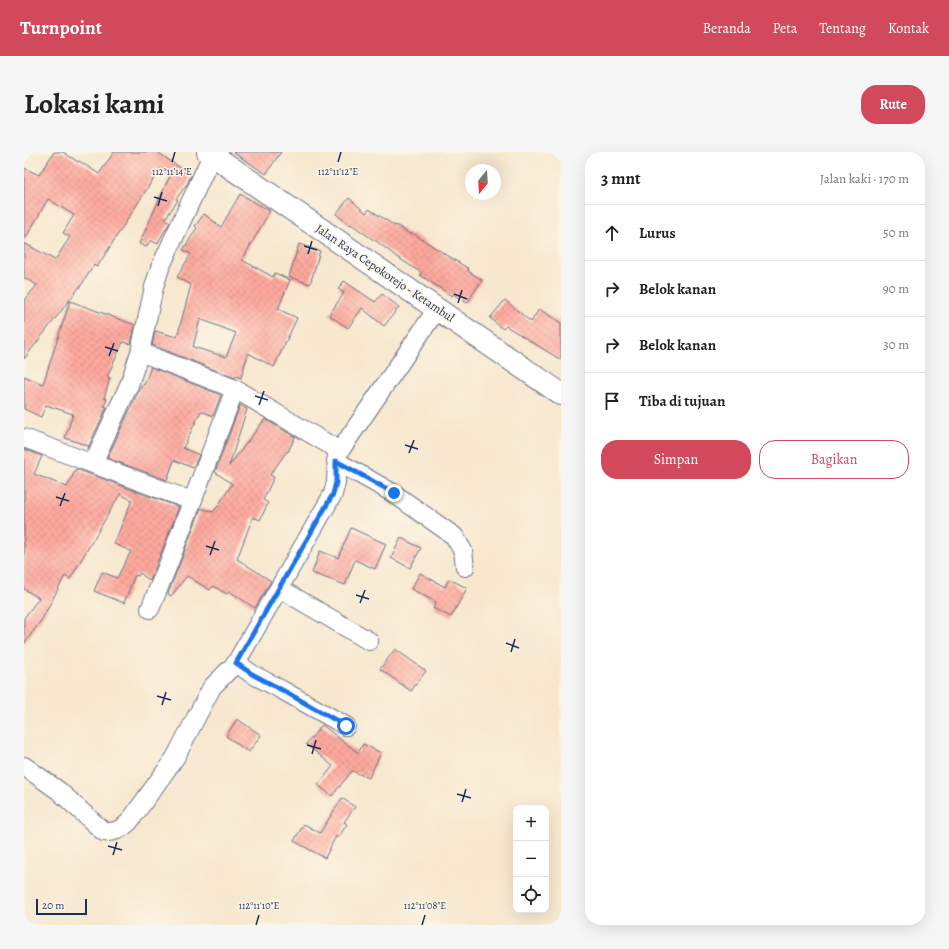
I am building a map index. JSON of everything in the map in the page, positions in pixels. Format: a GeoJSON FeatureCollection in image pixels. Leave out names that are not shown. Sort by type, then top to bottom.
{"type":"FeatureCollection","features":[{"type":"Feature","properties":{"kind":"street","name":"Jalan Raya Cepokorejo - Ketambul"},"geometry":{"type":"LineString","coordinates":[[210,153],[561,394]]}},
{"type":"Feature","properties":{"kind":"street"},"geometry":{"type":"LineString","coordinates":[[93,463],[129,385],[140,352],[154,287],[160,268],[210,153]]}},
{"type":"Feature","properties":{"kind":"street"},"geometry":{"type":"LineString","coordinates":[[24,766],[59,791],[102,830],[107,832],[117,831],[129,822],[171,763],[212,687],[236,663],[333,494],[336,482],[338,456],[437,309]]}},
{"type":"Feature","properties":{"kind":"street"},"geometry":{"type":"LineString","coordinates":[[140,352],[235,389],[394,493],[454,536],[463,552],[465,567]]}},
{"type":"Feature","properties":{"kind":"street"},"geometry":{"type":"LineString","coordinates":[[150,608],[235,389]]}},
{"type":"Feature","properties":{"kind":"street"},"geometry":{"type":"LineString","coordinates":[[24,438],[192,501]]}},
{"type":"Feature","properties":{"kind":"street"},"geometry":{"type":"LineString","coordinates":[[279,588],[369,641]]}},
{"type":"Feature","properties":{"kind":"street"},"geometry":{"type":"LineString","coordinates":[[236,663],[252,674],[346,726]]}},
{"type":"Feature","properties":{"kind":"building"},"geometry":{"type":"Polygon","coordinates":[[[54,152],[63,152],[99,174],[114,152],[157,152],[191,175],[187,185],[176,199],[178,200],[165,219],[170,222],[157,244],[151,240],[146,247],[139,244],[170,176],[159,170],[97,267],[94,265],[82,284],[24,359],[24,301],[37,285],[24,278],[24,243],[55,260],[70,237],[63,233],[74,215],[48,199],[24,241],[24,168],[39,175],[54,152]]]}},
{"type":"Feature","properties":{"kind":"building"},"geometry":{"type":"Polygon","coordinates":[[[233,152],[281,152],[266,174],[233,152]]]}},
{"type":"Feature","properties":{"kind":"building"},"geometry":{"type":"Polygon","coordinates":[[[240,194],[270,211],[242,260],[273,277],[275,273],[290,280],[278,309],[297,318],[274,367],[248,353],[241,378],[236,376],[235,378],[152,345],[155,331],[177,337],[191,285],[177,277],[191,254],[183,250],[197,228],[195,226],[204,214],[221,227],[240,194]],[[200,319],[193,347],[226,357],[236,333],[200,319]]]}},
{"type":"Feature","properties":{"kind":"building"},"geometry":{"type":"Polygon","coordinates":[[[349,198],[366,213],[369,209],[411,235],[412,233],[469,269],[468,271],[482,280],[467,303],[453,294],[452,296],[420,275],[422,273],[336,214],[349,198]]]}},
{"type":"Feature","properties":{"kind":"building"},"geometry":{"type":"Polygon","coordinates":[[[299,244],[320,251],[310,284],[289,277],[299,244]]]}},
{"type":"Feature","properties":{"kind":"building"},"geometry":{"type":"Polygon","coordinates":[[[344,281],[375,302],[382,294],[399,307],[384,326],[362,308],[348,328],[329,315],[344,293],[338,289],[344,281]]]}},
{"type":"Feature","properties":{"kind":"building"},"geometry":{"type":"Polygon","coordinates":[[[505,300],[531,322],[539,309],[561,323],[561,360],[506,326],[503,329],[490,318],[505,300]]]}},
{"type":"Feature","properties":{"kind":"building"},"geometry":{"type":"Polygon","coordinates":[[[70,301],[135,325],[131,344],[123,342],[107,377],[110,378],[104,398],[107,399],[104,406],[107,407],[89,446],[65,438],[73,414],[46,405],[41,417],[24,409],[24,376],[43,384],[70,301]]]}},
{"type":"Feature","properties":{"kind":"building"},"geometry":{"type":"Polygon","coordinates":[[[151,367],[221,395],[213,416],[201,411],[183,448],[199,455],[193,468],[174,460],[167,480],[107,458],[142,384],[144,385],[151,367]]]}},
{"type":"Feature","properties":{"kind":"building"},"geometry":{"type":"Polygon","coordinates":[[[240,405],[247,409],[229,466],[265,419],[295,437],[288,452],[287,451],[270,475],[274,477],[263,500],[268,503],[260,520],[253,517],[237,559],[271,581],[255,608],[229,591],[227,594],[213,586],[210,590],[187,576],[171,596],[168,594],[201,508],[213,512],[232,484],[215,472],[240,405]]]}},
{"type":"Feature","properties":{"kind":"building"},"geometry":{"type":"Polygon","coordinates":[[[24,449],[42,456],[34,474],[67,487],[76,469],[179,507],[150,581],[140,573],[138,576],[135,575],[124,603],[94,591],[102,572],[117,578],[131,551],[114,544],[132,500],[120,494],[70,579],[65,576],[42,619],[24,644],[24,618],[39,598],[24,589],[24,449]]]}},
{"type":"Feature","properties":{"kind":"building"},"geometry":{"type":"Polygon","coordinates":[[[351,528],[386,544],[375,569],[355,560],[345,585],[312,573],[320,551],[338,558],[351,528]]]}},
{"type":"Feature","properties":{"kind":"building"},"geometry":{"type":"Polygon","coordinates":[[[401,538],[421,548],[410,568],[391,558],[401,538]]]}},
{"type":"Feature","properties":{"kind":"building"},"geometry":{"type":"Polygon","coordinates":[[[420,573],[445,587],[449,579],[467,588],[451,617],[433,608],[436,602],[411,589],[420,573]]]}},
{"type":"Feature","properties":{"kind":"building"},"geometry":{"type":"Polygon","coordinates":[[[395,649],[426,671],[411,691],[380,669],[395,649]]]}},
{"type":"Feature","properties":{"kind":"building"},"geometry":{"type":"Polygon","coordinates":[[[237,719],[261,735],[249,752],[226,736],[237,719]]]}},
{"type":"Feature","properties":{"kind":"building"},"geometry":{"type":"Polygon","coordinates":[[[322,725],[358,753],[363,744],[381,753],[369,778],[352,771],[332,796],[318,785],[333,766],[306,744],[322,725]]]}},
{"type":"Feature","properties":{"kind":"building"},"geometry":{"type":"Polygon","coordinates":[[[342,798],[355,807],[344,822],[347,824],[338,838],[336,836],[325,858],[294,841],[304,824],[320,833],[342,798]]]}},
{"type":"Feature","properties":{"kind":"route"},"geometry":{"type":"LineString","coordinates":[[346,726],[252,674],[236,663],[333,494],[336,482],[336,461],[394,493]]}}]}
